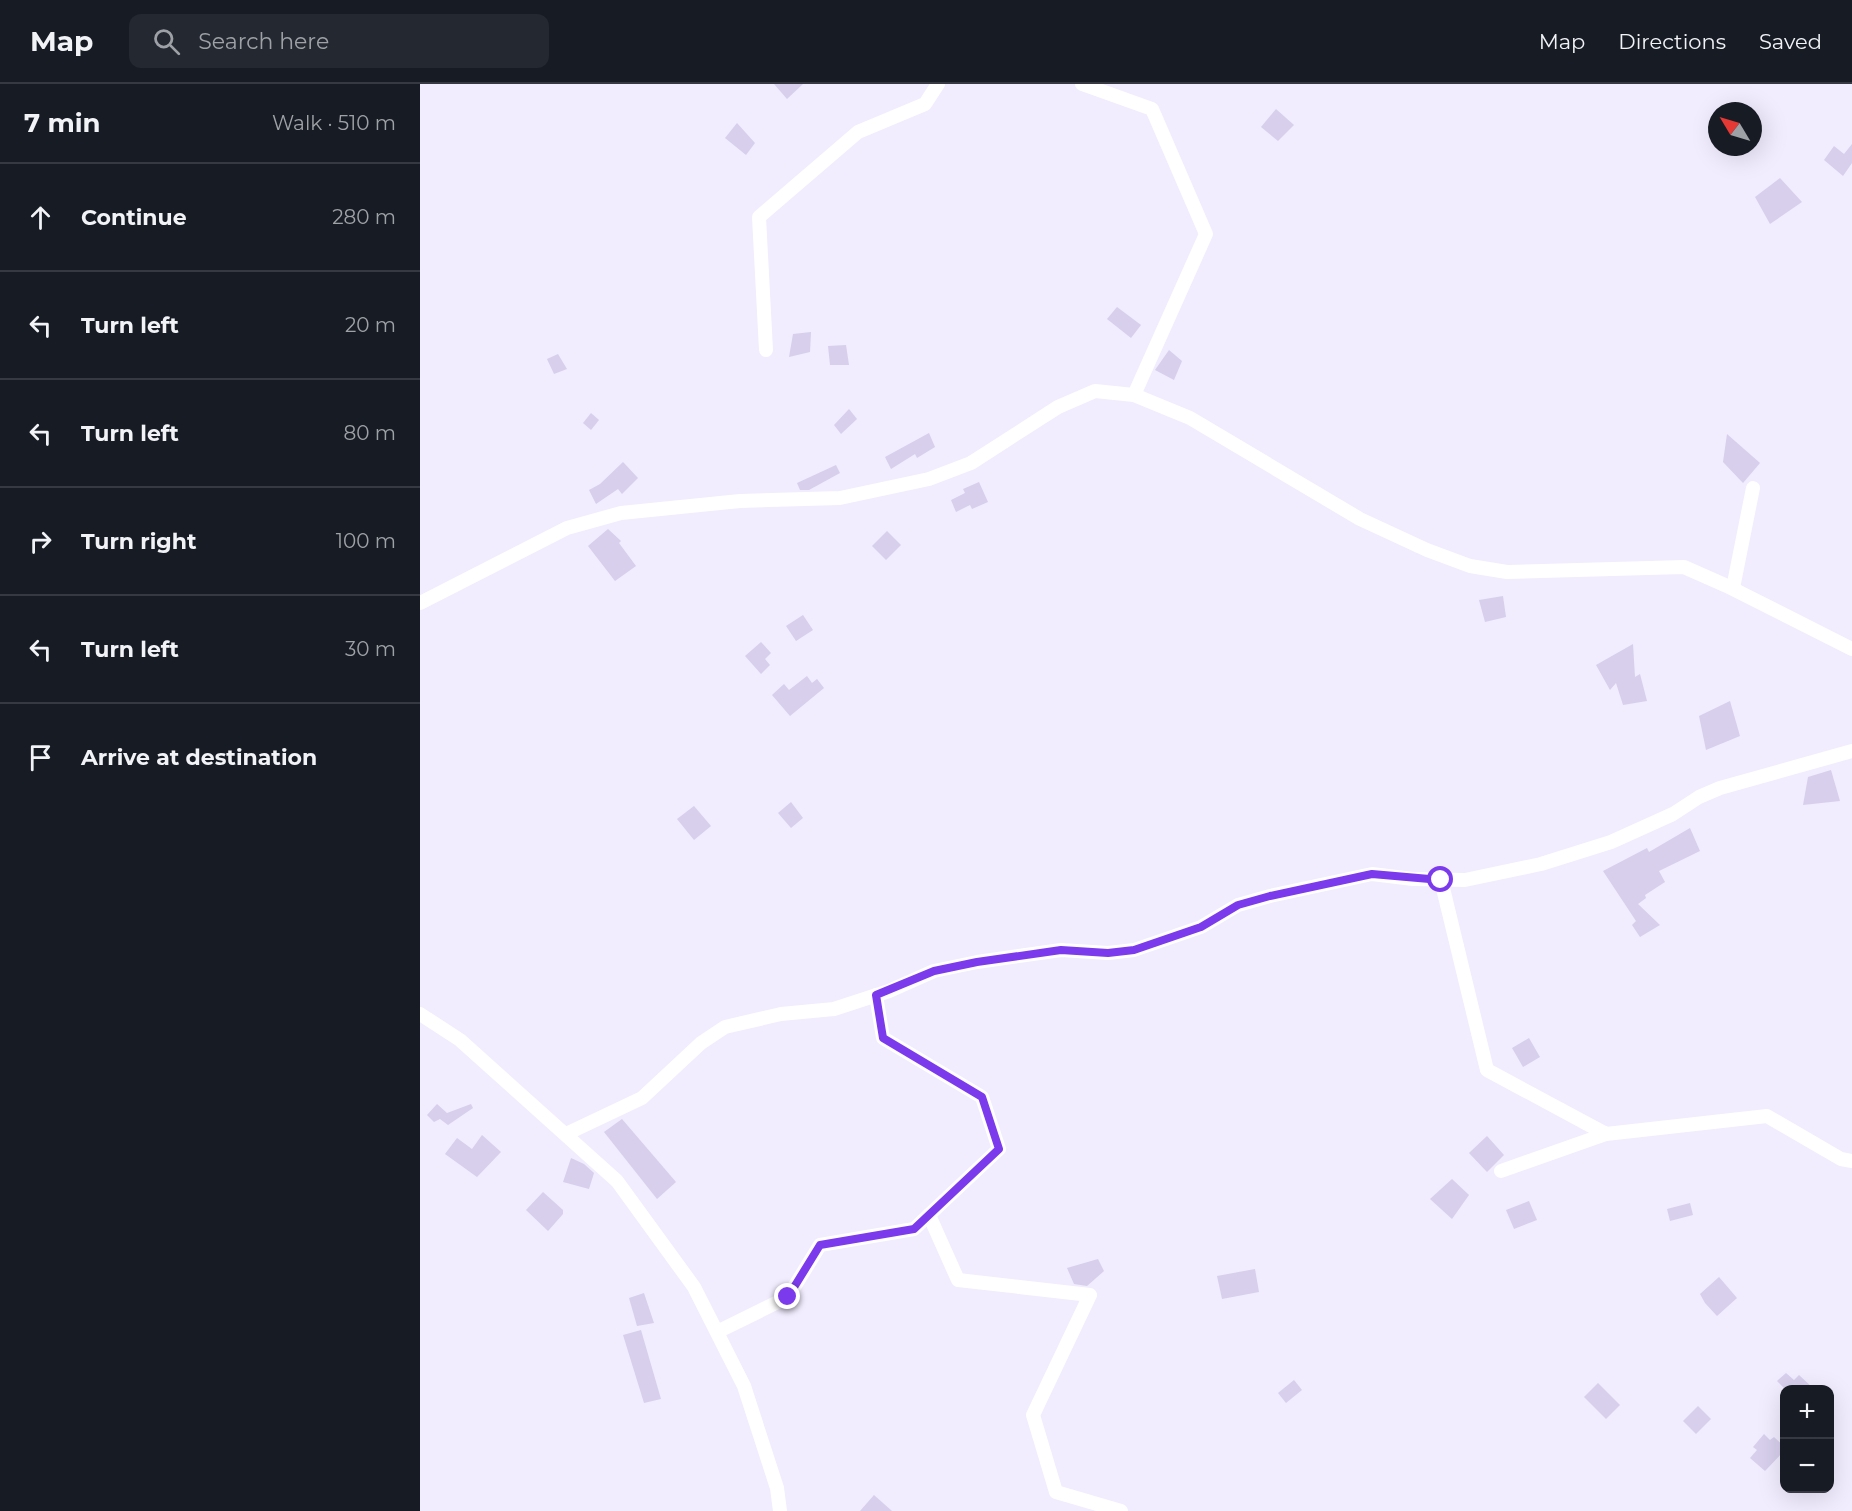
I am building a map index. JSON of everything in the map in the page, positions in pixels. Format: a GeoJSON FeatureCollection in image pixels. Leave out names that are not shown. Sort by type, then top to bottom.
{"type":"FeatureCollection","features":[{"type":"Feature","properties":{"kind":"street"},"geometry":{"type":"LineString","coordinates":[[766,350],[759,217],[858,132],[925,104],[938,84]]}},
{"type":"Feature","properties":{"kind":"street"},"geometry":{"type":"LineString","coordinates":[[1082,84],[1152,109],[1206,234],[1134,395]]}},
{"type":"Feature","properties":{"kind":"street"},"geometry":{"type":"LineString","coordinates":[[420,603],[567,528],[621,513],[740,501],[840,498],[929,479],[970,463],[1058,407],[1095,391],[1134,395],[1190,418],[1360,519],[1427,550],[1470,566],[1507,572],[1684,567],[1733,588],[1852,649]]}},
{"type":"Feature","properties":{"kind":"street"},"geometry":{"type":"LineString","coordinates":[[1733,588],[1753,488]]}},
{"type":"Feature","properties":{"kind":"street"},"geometry":{"type":"LineString","coordinates":[[566,1134],[642,1098],[701,1043],[725,1027],[781,1014],[834,1009],[876,995],[934,971],[977,962],[1061,950],[1108,953],[1134,950],[1201,927],[1238,905],[1372,874],[1464,880],[1541,864],[1611,842],[1673,814],[1699,797],[1720,788],[1852,751]]}},
{"type":"Feature","properties":{"kind":"street"},"geometry":{"type":"LineString","coordinates":[[1441,880],[1487,1070],[1606,1134]]}},
{"type":"Feature","properties":{"kind":"street"},"geometry":{"type":"LineString","coordinates":[[717,1332],[788,1297],[820,1245],[914,1229],[999,1149],[982,1097],[883,1038],[876,995]]}},
{"type":"Feature","properties":{"kind":"street"},"geometry":{"type":"LineString","coordinates":[[420,1014],[459,1040],[617,1181],[694,1287],[744,1386],[777,1488],[780,1511]]}},
{"type":"Feature","properties":{"kind":"street"},"geometry":{"type":"LineString","coordinates":[[1501,1171],[1606,1134],[1767,1116],[1841,1159],[1852,1161]]}},
{"type":"Feature","properties":{"kind":"street"},"geometry":{"type":"LineString","coordinates":[[929,1215],[958,1280],[1090,1295],[1033,1415],[1056,1492],[1121,1511]]}},
{"type":"Feature","properties":{"kind":"building"},"geometry":{"type":"Polygon","coordinates":[[[774,84],[803,84],[787,99],[774,84]]]}},
{"type":"Feature","properties":{"kind":"building"},"geometry":{"type":"Polygon","coordinates":[[[1276,109],[1294,125],[1278,141],[1261,127],[1276,109]]]}},
{"type":"Feature","properties":{"kind":"building"},"geometry":{"type":"Polygon","coordinates":[[[737,123],[755,143],[746,155],[725,138],[737,123]]]}},
{"type":"Feature","properties":{"kind":"building"},"geometry":{"type":"Polygon","coordinates":[[[1852,144],[1852,163],[1843,176],[1824,160],[1834,146],[1844,154],[1852,144]]]}},
{"type":"Feature","properties":{"kind":"building"},"geometry":{"type":"Polygon","coordinates":[[[1780,178],[1802,202],[1770,224],[1755,197],[1780,178]]]}},
{"type":"Feature","properties":{"kind":"building"},"geometry":{"type":"Polygon","coordinates":[[[1117,307],[1141,325],[1131,338],[1107,319],[1117,307]]]}},
{"type":"Feature","properties":{"kind":"building"},"geometry":{"type":"Polygon","coordinates":[[[811,332],[810,352],[789,357],[793,334],[811,332]]]}},
{"type":"Feature","properties":{"kind":"building"},"geometry":{"type":"Polygon","coordinates":[[[846,345],[849,365],[830,365],[828,346],[846,345]]]}},
{"type":"Feature","properties":{"kind":"building"},"geometry":{"type":"Polygon","coordinates":[[[1169,350],[1182,361],[1174,380],[1155,370],[1169,350]]]}},
{"type":"Feature","properties":{"kind":"building"},"geometry":{"type":"Polygon","coordinates":[[[558,354],[567,369],[554,374],[547,359],[558,354]]]}},
{"type":"Feature","properties":{"kind":"building"},"geometry":{"type":"Polygon","coordinates":[[[849,409],[857,419],[841,434],[834,425],[849,409]]]}},
{"type":"Feature","properties":{"kind":"building"},"geometry":{"type":"Polygon","coordinates":[[[591,413],[599,420],[591,430],[583,423],[591,413]]]}},
{"type":"Feature","properties":{"kind":"building"},"geometry":{"type":"Polygon","coordinates":[[[929,433],[935,447],[917,458],[915,454],[891,469],[885,457],[929,433]]]}},
{"type":"Feature","properties":{"kind":"building"},"geometry":{"type":"Polygon","coordinates":[[[1727,434],[1760,463],[1743,483],[1723,462],[1727,434]]]}},
{"type":"Feature","properties":{"kind":"building"},"geometry":{"type":"Polygon","coordinates":[[[623,462],[638,478],[622,494],[618,489],[596,504],[589,490],[600,484],[623,462]]]}},
{"type":"Feature","properties":{"kind":"building"},"geometry":{"type":"Polygon","coordinates":[[[836,465],[840,473],[809,490],[800,490],[797,483],[836,465]]]}},
{"type":"Feature","properties":{"kind":"building"},"geometry":{"type":"Polygon","coordinates":[[[979,482],[988,502],[972,509],[970,505],[956,512],[951,500],[965,493],[963,489],[979,482]]]}},
{"type":"Feature","properties":{"kind":"building"},"geometry":{"type":"Polygon","coordinates":[[[608,529],[621,541],[619,543],[636,566],[615,581],[588,546],[608,529]]]}},
{"type":"Feature","properties":{"kind":"building"},"geometry":{"type":"Polygon","coordinates":[[[887,531],[901,545],[886,560],[872,546],[887,531]]]}},
{"type":"Feature","properties":{"kind":"building"},"geometry":{"type":"Polygon","coordinates":[[[1503,596],[1506,617],[1485,622],[1479,600],[1503,596]]]}},
{"type":"Feature","properties":{"kind":"building"},"geometry":{"type":"Polygon","coordinates":[[[803,615],[813,630],[796,641],[786,626],[803,615]]]}},
{"type":"Feature","properties":{"kind":"building"},"geometry":{"type":"Polygon","coordinates":[[[761,642],[771,653],[765,659],[770,665],[761,674],[745,656],[761,642]]]}},
{"type":"Feature","properties":{"kind":"building"},"geometry":{"type":"Polygon","coordinates":[[[1633,644],[1635,677],[1640,674],[1647,701],[1623,705],[1616,683],[1610,690],[1596,665],[1633,644]]]}},
{"type":"Feature","properties":{"kind":"building"},"geometry":{"type":"Polygon","coordinates":[[[807,676],[812,683],[817,679],[824,688],[790,716],[772,695],[784,684],[789,690],[807,676]]]}},
{"type":"Feature","properties":{"kind":"building"},"geometry":{"type":"Polygon","coordinates":[[[1730,701],[1740,736],[1706,750],[1699,716],[1730,701]]]}},
{"type":"Feature","properties":{"kind":"building"},"geometry":{"type":"Polygon","coordinates":[[[1831,770],[1840,801],[1803,805],[1808,777],[1831,770]]]}},
{"type":"Feature","properties":{"kind":"building"},"geometry":{"type":"Polygon","coordinates":[[[791,802],[803,818],[791,828],[778,813],[791,802]]]}},
{"type":"Feature","properties":{"kind":"building"},"geometry":{"type":"Polygon","coordinates":[[[694,806],[711,826],[694,840],[677,819],[694,806]]]}},
{"type":"Feature","properties":{"kind":"building"},"geometry":{"type":"Polygon","coordinates":[[[1690,828],[1700,851],[1659,871],[1665,882],[1645,895],[1646,898],[1638,904],[1660,925],[1640,937],[1632,925],[1636,921],[1603,871],[1647,848],[1649,852],[1690,828]]]}},
{"type":"Feature","properties":{"kind":"building"},"geometry":{"type":"Polygon","coordinates":[[[1529,1038],[1540,1057],[1523,1067],[1512,1048],[1529,1038]]]}},
{"type":"Feature","properties":{"kind":"building"},"geometry":{"type":"Polygon","coordinates":[[[437,1104],[447,1113],[471,1104],[473,1108],[448,1125],[440,1119],[434,1122],[427,1115],[437,1104]]]}},
{"type":"Feature","properties":{"kind":"building"},"geometry":{"type":"Polygon","coordinates":[[[622,1119],[676,1182],[657,1199],[604,1132],[622,1119]]]}},
{"type":"Feature","properties":{"kind":"building"},"geometry":{"type":"Polygon","coordinates":[[[482,1135],[501,1152],[477,1177],[445,1154],[457,1138],[472,1149],[482,1135]]]}},
{"type":"Feature","properties":{"kind":"building"},"geometry":{"type":"Polygon","coordinates":[[[1487,1136],[1504,1155],[1487,1172],[1469,1153],[1487,1136]]]}},
{"type":"Feature","properties":{"kind":"building"},"geometry":{"type":"Polygon","coordinates":[[[571,1158],[584,1164],[594,1173],[589,1189],[563,1182],[571,1158]]]}},
{"type":"Feature","properties":{"kind":"building"},"geometry":{"type":"Polygon","coordinates":[[[1452,1179],[1469,1195],[1452,1219],[1430,1199],[1452,1179]]]}},
{"type":"Feature","properties":{"kind":"building"},"geometry":{"type":"Polygon","coordinates":[[[543,1192],[563,1210],[563,1214],[548,1231],[526,1210],[543,1192]]]}},
{"type":"Feature","properties":{"kind":"building"},"geometry":{"type":"Polygon","coordinates":[[[1529,1201],[1537,1220],[1514,1229],[1506,1210],[1529,1201]]]}},
{"type":"Feature","properties":{"kind":"building"},"geometry":{"type":"Polygon","coordinates":[[[1690,1203],[1693,1215],[1670,1221],[1667,1209],[1690,1203]]]}},
{"type":"Feature","properties":{"kind":"building"},"geometry":{"type":"Polygon","coordinates":[[[1098,1259],[1104,1271],[1087,1286],[1074,1284],[1067,1268],[1098,1259]]]}},
{"type":"Feature","properties":{"kind":"building"},"geometry":{"type":"Polygon","coordinates":[[[1255,1269],[1259,1292],[1222,1299],[1217,1276],[1255,1269]]]}},
{"type":"Feature","properties":{"kind":"building"},"geometry":{"type":"Polygon","coordinates":[[[1719,1277],[1737,1298],[1717,1316],[1700,1294],[1719,1277]]]}},
{"type":"Feature","properties":{"kind":"building"},"geometry":{"type":"Polygon","coordinates":[[[644,1293],[654,1323],[637,1326],[629,1298],[644,1293]]]}},
{"type":"Feature","properties":{"kind":"building"},"geometry":{"type":"Polygon","coordinates":[[[641,1330],[661,1399],[644,1403],[623,1335],[641,1330]]]}},
{"type":"Feature","properties":{"kind":"building"},"geometry":{"type":"Polygon","coordinates":[[[1786,1373],[1794,1380],[1799,1375],[1810,1385],[1781,1385],[1777,1381],[1786,1373]]]}},
{"type":"Feature","properties":{"kind":"building"},"geometry":{"type":"Polygon","coordinates":[[[1294,1380],[1302,1390],[1286,1403],[1278,1393],[1294,1380]]]}},
{"type":"Feature","properties":{"kind":"building"},"geometry":{"type":"Polygon","coordinates":[[[1598,1383],[1620,1405],[1606,1419],[1584,1397],[1598,1383]]]}},
{"type":"Feature","properties":{"kind":"building"},"geometry":{"type":"Polygon","coordinates":[[[1698,1406],[1711,1419],[1696,1434],[1683,1421],[1698,1406]]]}},
{"type":"Feature","properties":{"kind":"building"},"geometry":{"type":"Polygon","coordinates":[[[1764,1434],[1770,1440],[1774,1437],[1780,1442],[1780,1455],[1765,1471],[1750,1458],[1757,1450],[1753,1447],[1764,1434]]]}},
{"type":"Feature","properties":{"kind":"building"},"geometry":{"type":"Polygon","coordinates":[[[874,1495],[892,1511],[860,1511],[874,1495]]]}},
{"type":"Feature","properties":{"kind":"route"},"geometry":{"type":"LineString","coordinates":[[788,1297],[820,1245],[914,1229],[999,1149],[982,1097],[883,1038],[876,995],[934,971],[977,962],[1061,950],[1108,953],[1134,950],[1201,927],[1238,905],[1372,874],[1441,880]]}}]}
